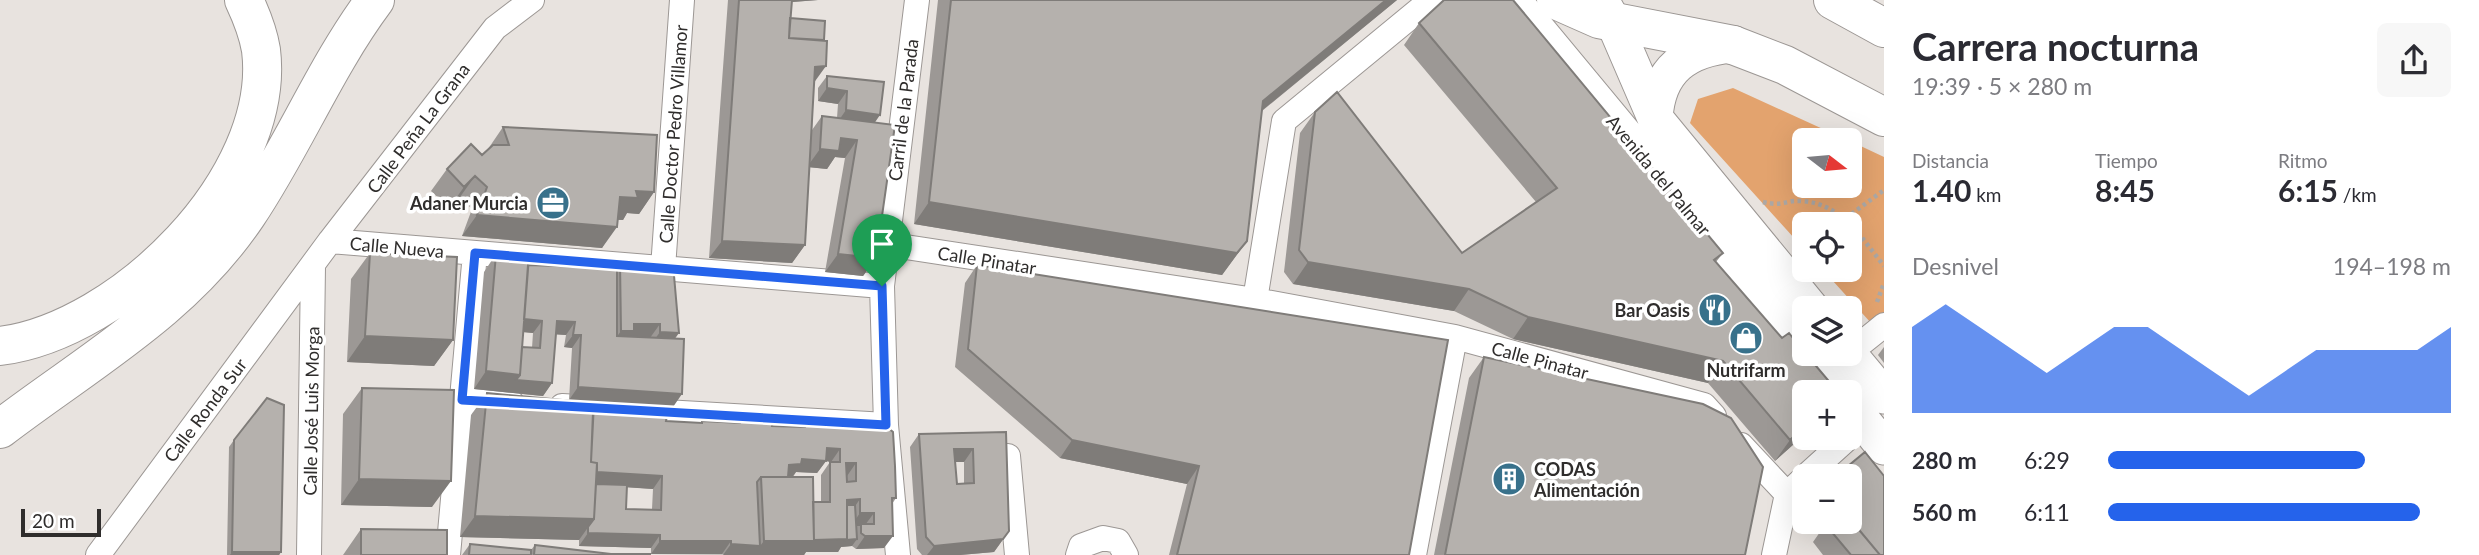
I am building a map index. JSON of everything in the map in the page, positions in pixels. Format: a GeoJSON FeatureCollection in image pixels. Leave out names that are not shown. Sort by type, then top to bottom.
{"type":"FeatureCollection","features":[{"type":"Feature","properties":{"kind":"main road"},"geometry":{"type":"LineString","coordinates":[[0,346],[33,339],[92,314],[149,274],[199,221],[233,167],[257,107],[261,52],[255,24],[244,0]]}},
{"type":"Feature","properties":{"kind":"main road"},"geometry":{"type":"LineString","coordinates":[[0,429],[156,317],[214,257],[247,215],[345,40],[374,0]]}},
{"type":"Feature","properties":{"kind":"main road","name":"Avenida del Palmar"},"geometry":{"type":"LineString","coordinates":[[1513,0],[1792,336]]}},
{"type":"Feature","properties":{"kind":"main road"},"geometry":{"type":"LineString","coordinates":[[1556,0],[1733,45],[1785,65],[1884,117]]}},
{"type":"Feature","properties":{"kind":"main road"},"geometry":{"type":"LineString","coordinates":[[1833,0],[1884,27]]}},
{"type":"Feature","properties":{"kind":"main road","name":"Avenida del Palmar"},"geometry":{"type":"LineString","coordinates":[[1607,11],[1655,118],[1801,296]]}},
{"type":"Feature","properties":{"kind":"main road"},"geometry":{"type":"LineString","coordinates":[[1655,118],[1656,105],[1664,82],[1684,59],[1696,51],[1733,45]]}},
{"type":"Feature","properties":{"kind":"main road","name":"Avenida del Palmar"},"geometry":{"type":"LineString","coordinates":[[1817,366],[1828,380]]}},
{"type":"Feature","properties":{"kind":"main road"},"geometry":{"type":"LineString","coordinates":[[1858,366],[1866,422]]}},
{"type":"Feature","properties":{"kind":"street","name":"Calle Peña La Grana"},"geometry":{"type":"LineString","coordinates":[[313,266],[495,28],[532,0]]}},
{"type":"Feature","properties":{"kind":"street","name":"Calle Doctor Pedro Villamor"},"geometry":{"type":"LineString","coordinates":[[663,268],[682,0]]}},
{"type":"Feature","properties":{"kind":"street","name":"Carril de la Parada"},"geometry":{"type":"LineString","coordinates":[[898,555],[886,425],[882,286],[917,0]]}},
{"type":"Feature","properties":{"kind":"street"},"geometry":{"type":"LineString","coordinates":[[1255,300],[1284,121],[1431,0]]}},
{"type":"Feature","properties":{"kind":"street","name":"Calle Nueva"},"geometry":{"type":"LineString","coordinates":[[330,241],[882,286]]}},
{"type":"Feature","properties":{"kind":"street","name":"Calle Pinatar"},"geometry":{"type":"LineString","coordinates":[[886,244],[1255,300],[1455,337],[1704,405],[1792,476]]}},
{"type":"Feature","properties":{"kind":"street"},"geometry":{"type":"LineString","coordinates":[[475,253],[449,552],[477,550]]}},
{"type":"Feature","properties":{"kind":"street","name":"Calle Ronda Sur"},"geometry":{"type":"LineString","coordinates":[[98,555],[313,266]]}},
{"type":"Feature","properties":{"kind":"street","name":"Calle José Luis Morga"},"geometry":{"type":"LineString","coordinates":[[309,555],[313,266]]}},
{"type":"Feature","properties":{"kind":"street"},"geometry":{"type":"LineString","coordinates":[[1862,343],[1884,325]]}},
{"type":"Feature","properties":{"kind":"street"},"geometry":{"type":"LineString","coordinates":[[1414,555],[1455,337]]}},
{"type":"Feature","properties":{"kind":"street"},"geometry":{"type":"LineString","coordinates":[[462,400],[886,425]]}},
{"type":"Feature","properties":{"kind":"street"},"geometry":{"type":"LineString","coordinates":[[1819,464],[1866,422]]}},
{"type":"Feature","properties":{"kind":"street"},"geometry":{"type":"LineString","coordinates":[[1008,456],[1017,555]]}},
{"type":"Feature","properties":{"kind":"street"},"geometry":{"type":"LineString","coordinates":[[1774,555],[1792,502]]}},
{"type":"Feature","properties":{"kind":"street"},"geometry":{"type":"LineString","coordinates":[[1078,555],[1081,546],[1103,538],[1118,541],[1126,555]]}},
{"type":"Feature","properties":{"kind":"path"},"geometry":{"type":"LineString","coordinates":[[1854,212],[1884,190]]}},
{"type":"Feature","properties":{"kind":"path"},"geometry":{"type":"LineString","coordinates":[[1754,203],[1782,206],[1797,200],[1822,204],[1836,212]]}},
{"type":"Feature","properties":{"kind":"path"},"geometry":{"type":"LineString","coordinates":[[1862,238],[1884,266]]}},
{"type":"Feature","properties":{"kind":"shaded area"},"geometry":{"type":"Polygon","coordinates":[[[1733,88],[1821,128],[1792,128],[1792,198],[1862,198],[1862,147],[1884,157],[1884,313],[1871,323],[1862,313],[1862,296],[1847,296],[1834,282],[1862,282],[1862,212],[1792,212],[1792,236],[1690,123],[1698,99],[1733,88]]]}},
{"type":"Feature","properties":{"kind":"building"},"geometry":{"type":"Polygon","coordinates":[[[739,0],[792,0],[789,38],[827,41],[826,66],[815,67],[805,245],[722,241],[739,0]]]}},
{"type":"Feature","properties":{"kind":"building"},"geometry":{"type":"Polygon","coordinates":[[[951,0],[1386,0],[1263,101],[1247,241],[1237,253],[929,202],[951,0]]]}},
{"type":"Feature","properties":{"kind":"building"},"geometry":{"type":"Polygon","coordinates":[[[1444,0],[1513,0],[1723,253],[1714,260],[1782,338],[1789,333],[1792,337],[1792,366],[1816,366],[1828,380],[1792,380],[1790,440],[1723,361],[1528,317],[1469,289],[1308,262],[1299,250],[1315,112],[1337,92],[1462,253],[1557,188],[1419,23],[1444,0]]]}},
{"type":"Feature","properties":{"kind":"building"},"geometry":{"type":"Polygon","coordinates":[[[790,18],[825,21],[824,40],[789,38],[790,18]]]}},
{"type":"Feature","properties":{"kind":"building"},"geometry":{"type":"Polygon","coordinates":[[[827,76],[884,82],[880,115],[846,110],[847,91],[827,88],[827,76]]]}},
{"type":"Feature","properties":{"kind":"building"},"geometry":{"type":"Polygon","coordinates":[[[822,116],[895,125],[876,258],[838,254],[857,140],[841,138],[839,151],[820,149],[822,116]]]}},
{"type":"Feature","properties":{"kind":"building","name":"Adaner Murcia"},"geometry":{"type":"Polygon","coordinates":[[[503,127],[657,135],[654,192],[636,191],[638,198],[620,197],[617,227],[477,215],[487,187],[475,176],[464,187],[447,169],[471,144],[482,155],[493,145],[509,145],[503,127]]]}},
{"type":"Feature","properties":{"kind":"building"},"geometry":{"type":"Polygon","coordinates":[[[370,253],[457,257],[453,340],[365,336],[370,253]]]}},
{"type":"Feature","properties":{"kind":"building"},"geometry":{"type":"Polygon","coordinates":[[[496,254],[529,256],[520,375],[486,371],[496,254]]]}},
{"type":"Feature","properties":{"kind":"building"},"geometry":{"type":"Polygon","coordinates":[[[620,263],[673,264],[679,333],[660,332],[660,324],[634,324],[634,331],[621,331],[620,263]]]}},
{"type":"Feature","properties":{"kind":"building"},"geometry":{"type":"Polygon","coordinates":[[[528,265],[617,268],[617,336],[684,339],[682,394],[578,387],[581,335],[573,335],[575,322],[557,321],[552,383],[516,380],[520,375],[522,347],[540,348],[542,321],[524,319],[528,265]]]}},
{"type":"Feature","properties":{"kind":"building"},"geometry":{"type":"Polygon","coordinates":[[[977,265],[1448,340],[1409,555],[1177,555],[1199,466],[1072,440],[968,349],[977,265]]]}},
{"type":"Feature","properties":{"kind":"building"},"geometry":{"type":"Polygon","coordinates":[[[1484,357],[1703,404],[1731,418],[1763,467],[1745,555],[1445,555],[1484,357]]]}},
{"type":"Feature","properties":{"kind":"building"},"geometry":{"type":"Polygon","coordinates":[[[362,388],[454,390],[451,481],[359,479],[362,388]]]}},
{"type":"Feature","properties":{"kind":"building"},"geometry":{"type":"Polygon","coordinates":[[[487,393],[594,403],[591,462],[597,463],[594,519],[475,516],[487,393]]]}},
{"type":"Feature","properties":{"kind":"building"},"geometry":{"type":"Polygon","coordinates":[[[267,398],[284,405],[281,552],[232,552],[234,440],[267,398]]]}},
{"type":"Feature","properties":{"kind":"building"},"geometry":{"type":"Polygon","coordinates":[[[593,412],[667,416],[666,421],[702,423],[740,423],[741,419],[773,421],[772,426],[805,427],[806,422],[887,427],[893,432],[895,466],[893,536],[865,536],[861,533],[861,524],[874,524],[874,513],[860,513],[860,499],[847,500],[847,539],[814,540],[813,502],[830,502],[830,462],[840,462],[840,449],[827,448],[826,461],[802,459],[801,464],[789,465],[788,477],[761,477],[757,482],[760,546],[731,544],[731,541],[660,541],[660,535],[588,533],[588,527],[594,519],[596,484],[627,485],[626,509],[661,510],[662,476],[597,472],[597,463],[591,462],[593,412]],[[846,463],[847,482],[856,481],[856,463],[846,463]]]}},
{"type":"Feature","properties":{"kind":"building"},"geometry":{"type":"Polygon","coordinates":[[[1006,432],[1009,531],[1003,539],[934,546],[926,537],[919,434],[1006,432]],[[954,449],[957,484],[974,483],[973,449],[954,449]]]}},
{"type":"Feature","properties":{"kind":"building"},"geometry":{"type":"Polygon","coordinates":[[[1865,452],[1884,476],[1884,555],[1880,555],[1862,533],[1862,464],[1850,464],[1865,452]]]}},
{"type":"Feature","properties":{"kind":"building"},"geometry":{"type":"Polygon","coordinates":[[[761,477],[813,477],[814,541],[764,541],[761,477]]]}},
{"type":"Feature","properties":{"kind":"building"},"geometry":{"type":"Polygon","coordinates":[[[847,505],[855,505],[857,539],[846,540],[847,505]]]}},
{"type":"Feature","properties":{"kind":"building"},"geometry":{"type":"Polygon","coordinates":[[[361,529],[447,530],[447,555],[361,555],[361,529]]]}},
{"type":"Feature","properties":{"kind":"building"},"geometry":{"type":"Polygon","coordinates":[[[1862,533],[1880,555],[1851,555],[1833,534],[1862,533]]]}},
{"type":"Feature","properties":{"kind":"building"},"geometry":{"type":"Polygon","coordinates":[[[470,544],[531,550],[531,555],[469,555],[470,544]]]}},
{"type":"Feature","properties":{"kind":"building"},"geometry":{"type":"Polygon","coordinates":[[[535,545],[611,554],[650,555],[534,555],[535,545]]]}},
{"type":"Feature","properties":{"kind":"place","name":"Adaner Murcia"},"geometry":{"type":"Point","coordinates":[553,203]}},
{"type":"Feature","properties":{"kind":"place","name":"Bar Oasis"},"geometry":{"type":"Point","coordinates":[1715,310]}},
{"type":"Feature","properties":{"kind":"place","name":"Nutrifarm"},"geometry":{"type":"Point","coordinates":[1746,338]}},
{"type":"Feature","properties":{"kind":"place","name":"CODAS Alimentación"},"geometry":{"type":"Point","coordinates":[1509,479]}},
{"type":"Feature","properties":{"kind":"route"},"geometry":{"type":"LineString","coordinates":[[475,253],[882,286],[886,425],[462,400],[475,253]]}}]}
